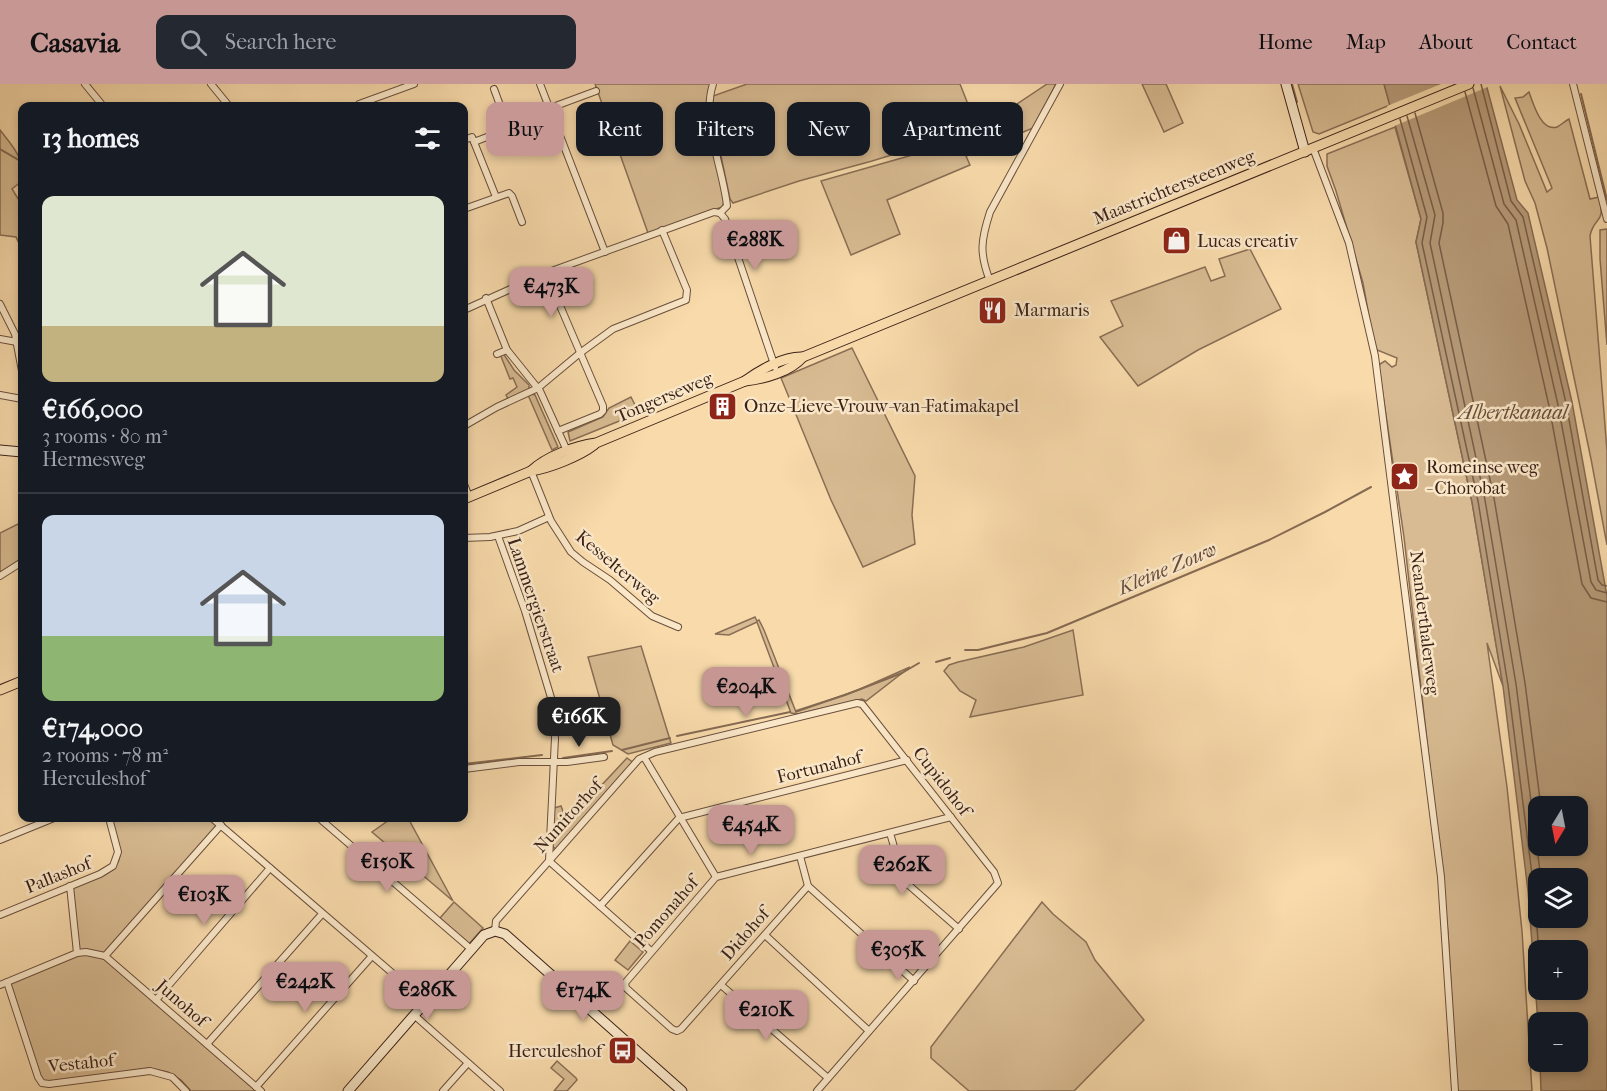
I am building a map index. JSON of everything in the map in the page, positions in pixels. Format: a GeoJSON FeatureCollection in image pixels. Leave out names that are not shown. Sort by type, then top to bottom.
{"type":"FeatureCollection","features":[{"type":"Feature","properties":{"kind":"main road","name":"Maastrichtersteenweg"},"geometry":{"type":"LineString","coordinates":[[775,369],[796,357],[803,357],[892,321],[1469,84]]}},
{"type":"Feature","properties":{"kind":"main road","name":"Tongerseweg"},"geometry":{"type":"LineString","coordinates":[[468,497],[531,471],[539,464],[569,455],[585,445],[596,443],[745,381],[758,372],[775,369]]}},
{"type":"Feature","properties":{"kind":"main road"},"geometry":{"type":"LineString","coordinates":[[0,690],[18,683]]}},
{"type":"Feature","properties":{"kind":"street"},"geometry":{"type":"LineString","coordinates":[[85,84],[100,102]]}},
{"type":"Feature","properties":{"kind":"street"},"geometry":{"type":"LineString","coordinates":[[211,84],[226,102]]}},
{"type":"Feature","properties":{"kind":"street"},"geometry":{"type":"LineString","coordinates":[[364,102],[414,84]]}},
{"type":"Feature","properties":{"kind":"street"},"geometry":{"type":"LineString","coordinates":[[540,84],[548,102]]}},
{"type":"Feature","properties":{"kind":"street"},"geometry":{"type":"LineString","coordinates":[[713,84],[710,115],[727,206],[720,213]]}},
{"type":"Feature","properties":{"kind":"street"},"geometry":{"type":"LineString","coordinates":[[990,281],[982,261],[983,233],[990,212],[1060,84]]}},
{"type":"Feature","properties":{"kind":"street"},"geometry":{"type":"LineString","coordinates":[[1286,84],[1309,150]]}},
{"type":"Feature","properties":{"kind":"street"},"geometry":{"type":"LineString","coordinates":[[1573,84],[1607,219]]}},
{"type":"Feature","properties":{"kind":"street"},"geometry":{"type":"LineString","coordinates":[[494,89],[499,102]]}},
{"type":"Feature","properties":{"kind":"street"},"geometry":{"type":"LineString","coordinates":[[564,103],[596,91]]}},
{"type":"Feature","properties":{"kind":"street"},"geometry":{"type":"LineString","coordinates":[[468,138],[472,137],[496,198]]}},
{"type":"Feature","properties":{"kind":"street"},"geometry":{"type":"LineString","coordinates":[[474,142],[486,137]]}},
{"type":"Feature","properties":{"kind":"street"},"geometry":{"type":"LineString","coordinates":[[564,145],[605,252]]}},
{"type":"Feature","properties":{"kind":"street","name":"Neanderthalerweg"},"geometry":{"type":"LineString","coordinates":[[1309,150],[1321,167],[1349,243],[1375,356],[1441,877],[1455,1091]]}},
{"type":"Feature","properties":{"kind":"street"},"geometry":{"type":"LineString","coordinates":[[468,208],[507,194],[511,195],[522,222]]}},
{"type":"Feature","properties":{"kind":"street"},"geometry":{"type":"LineString","coordinates":[[468,308],[546,273],[714,212],[720,213],[725,219],[775,369]]}},
{"type":"Feature","properties":{"kind":"street"},"geometry":{"type":"LineString","coordinates":[[468,424],[538,388],[613,329],[686,300],[687,290],[662,230]]}},
{"type":"Feature","properties":{"kind":"street"},"geometry":{"type":"LineString","coordinates":[[546,273],[580,353]]}},
{"type":"Feature","properties":{"kind":"street"},"geometry":{"type":"LineString","coordinates":[[486,298],[507,350],[538,388],[569,455]]}},
{"type":"Feature","properties":{"kind":"street"},"geometry":{"type":"LineString","coordinates":[[0,304],[18,348]]}},
{"type":"Feature","properties":{"kind":"street"},"geometry":{"type":"LineString","coordinates":[[0,339],[17,342]]}},
{"type":"Feature","properties":{"kind":"street"},"geometry":{"type":"LineString","coordinates":[[497,354],[507,350]]}},
{"type":"Feature","properties":{"kind":"street","name":"Tongerseweg"},"geometry":{"type":"LineString","coordinates":[[558,431],[603,411],[603,406],[580,353]]}},
{"type":"Feature","properties":{"kind":"street"},"geometry":{"type":"LineString","coordinates":[[0,395],[18,398]]}},
{"type":"Feature","properties":{"kind":"street"},"geometry":{"type":"LineString","coordinates":[[0,450],[18,452]]}},
{"type":"Feature","properties":{"kind":"street","name":"Kesselterweg"},"geometry":{"type":"LineString","coordinates":[[531,471],[549,517],[558,534],[576,557],[610,579],[652,616],[678,627]]}},
{"type":"Feature","properties":{"kind":"street"},"geometry":{"type":"LineString","coordinates":[[498,536],[518,531],[549,517]]}},
{"type":"Feature","properties":{"kind":"street","name":"Lammergierstraat"},"geometry":{"type":"LineString","coordinates":[[468,538],[498,536],[546,675],[555,731],[549,861]]}},
{"type":"Feature","properties":{"kind":"street"},"geometry":{"type":"LineString","coordinates":[[0,576],[18,565]]}},
{"type":"Feature","properties":{"kind":"street","name":"Numitorhof"},"geometry":{"type":"LineString","coordinates":[[495,930],[496,921],[636,762],[656,752],[857,703]]}},
{"type":"Feature","properties":{"kind":"street","name":"Cupidohof"},"geometry":{"type":"LineString","coordinates":[[857,703],[864,706],[994,872],[998,883],[959,929]]}},
{"type":"Feature","properties":{"kind":"street"},"geometry":{"type":"LineString","coordinates":[[468,768],[519,762],[567,762],[604,757]]}},
{"type":"Feature","properties":{"kind":"street"},"geometry":{"type":"LineString","coordinates":[[644,757],[716,877]]}},
{"type":"Feature","properties":{"kind":"street","name":"Fortunahof"},"geometry":{"type":"LineString","coordinates":[[679,818],[907,760]]}},
{"type":"Feature","properties":{"kind":"street","name":"Pomonahof"},"geometry":{"type":"LineString","coordinates":[[626,988],[625,983],[716,877],[951,816]]}},
{"type":"Feature","properties":{"kind":"street"},"geometry":{"type":"LineString","coordinates":[[600,906],[679,818]]}},
{"type":"Feature","properties":{"kind":"street"},"geometry":{"type":"LineString","coordinates":[[0,840],[44,822]]}},
{"type":"Feature","properties":{"kind":"street","name":"Pallashof"},"geometry":{"type":"LineString","coordinates":[[0,915],[108,871],[113,866],[117,852],[110,822]]}},
{"type":"Feature","properties":{"kind":"street"},"geometry":{"type":"LineString","coordinates":[[217,822],[426,1002]]}},
{"type":"Feature","properties":{"kind":"street"},"geometry":{"type":"LineString","coordinates":[[324,822],[471,949]]}},
{"type":"Feature","properties":{"kind":"street"},"geometry":{"type":"LineString","coordinates":[[0,985],[77,953],[86,952],[105,957],[221,825]]}},
{"type":"Feature","properties":{"kind":"street"},"geometry":{"type":"LineString","coordinates":[[817,1091],[959,929],[904,880],[890,833]]}},
{"type":"Feature","properties":{"kind":"street"},"geometry":{"type":"LineString","coordinates":[[800,856],[808,886],[914,981]]}},
{"type":"Feature","properties":{"kind":"street"},"geometry":{"type":"LineString","coordinates":[[549,861],[651,951]]}},
{"type":"Feature","properties":{"kind":"street"},"geometry":{"type":"LineString","coordinates":[[156,999],[270,868]]}},
{"type":"Feature","properties":{"kind":"street"},"geometry":{"type":"LineString","coordinates":[[70,886],[77,953]]}},
{"type":"Feature","properties":{"kind":"street","name":"Didohof"},"geometry":{"type":"LineString","coordinates":[[626,988],[672,1029],[677,1031],[681,1029],[808,886]]}},
{"type":"Feature","properties":{"kind":"street"},"geometry":{"type":"LineString","coordinates":[[207,1044],[322,914]]}},
{"type":"Feature","properties":{"kind":"street"},"geometry":{"type":"LineString","coordinates":[[348,1091],[471,949],[486,933],[495,930],[505,934],[682,1091]]}},
{"type":"Feature","properties":{"kind":"street"},"geometry":{"type":"LineString","coordinates":[[765,935],[869,1031]]}},
{"type":"Feature","properties":{"kind":"street"},"geometry":{"type":"LineString","coordinates":[[258,1089],[372,956]]}},
{"type":"Feature","properties":{"kind":"street","name":"Junohof"},"geometry":{"type":"LineString","coordinates":[[105,957],[258,1089]]}},
{"type":"Feature","properties":{"kind":"street","name":"Vestahof"},"geometry":{"type":"LineString","coordinates":[[8,982],[38,1077],[42,1083],[150,1071],[172,1077],[186,1091]]}},
{"type":"Feature","properties":{"kind":"street"},"geometry":{"type":"LineString","coordinates":[[721,985],[828,1078]]}},
{"type":"Feature","properties":{"kind":"street"},"geometry":{"type":"LineString","coordinates":[[414,1015],[500,1091]]}},
{"type":"Feature","properties":{"kind":"street"},"geometry":{"type":"LineString","coordinates":[[443,1091],[468,1063]]}},
{"type":"Feature","properties":{"kind":"shaded area"},"geometry":{"type":"Polygon","coordinates":[[[595,84],[711,84],[709,102],[675,102],[675,156],[717,156],[724,202],[722,207],[648,233],[621,156],[663,156],[663,102],[601,102],[595,84]]]}},
{"type":"Feature","properties":{"kind":"shaded area"},"geometry":{"type":"Polygon","coordinates":[[[747,84],[960,84],[967,102],[882,102],[882,156],[888,156],[799,181],[733,203],[730,199],[721,156],[775,156],[775,102],[713,102],[713,96],[747,84]]]}},
{"type":"Feature","properties":{"kind":"shaded area"},"geometry":{"type":"Polygon","coordinates":[[[1047,84],[1056,84],[1033,128],[1023,132],[1023,102],[1020,102],[1047,84]]]}},
{"type":"Feature","properties":{"kind":"shaded area"},"geometry":{"type":"Polygon","coordinates":[[[1142,84],[1166,84],[1183,123],[1164,132],[1142,84]]]}},
{"type":"Feature","properties":{"kind":"shaded area"},"geometry":{"type":"Polygon","coordinates":[[[1298,84],[1384,84],[1390,105],[1319,134],[1313,132],[1298,84]]]}},
{"type":"Feature","properties":{"kind":"shaded area"},"geometry":{"type":"Polygon","coordinates":[[[1500,86],[1519,124],[1547,192],[1552,188],[1515,98],[1523,97],[1529,92],[1538,116],[1546,125],[1557,127],[1569,119],[1590,199],[1599,197],[1600,217],[1590,236],[1607,451],[1607,545],[1547,248],[1535,203],[1525,181],[1500,86]]]}},
{"type":"Feature","properties":{"kind":"shaded area"},"geometry":{"type":"Polygon","coordinates":[[[1395,127],[1421,219],[1416,242],[1472,502],[1503,686],[1487,643],[1507,787],[1522,931],[1528,1027],[1528,1072],[1531,1072],[1532,1091],[1457,1091],[1448,933],[1441,865],[1404,537],[1379,368],[1380,364],[1385,361],[1392,367],[1396,365],[1397,358],[1377,350],[1373,339],[1363,283],[1327,166],[1327,154],[1395,127]]]}},
{"type":"Feature","properties":{"kind":"shaded area"},"geometry":{"type":"Polygon","coordinates":[[[0,130],[18,157],[18,184],[12,189],[18,199],[18,241],[16,237],[0,235],[0,130]]]}},
{"type":"Feature","properties":{"kind":"shaded area"},"geometry":{"type":"Polygon","coordinates":[[[909,156],[966,156],[970,165],[887,200],[900,234],[851,255],[821,181],[909,156]]]}},
{"type":"Feature","properties":{"kind":"shaded area"},"geometry":{"type":"Polygon","coordinates":[[[1607,229],[1607,345],[1600,230],[1607,229]]]}},
{"type":"Feature","properties":{"kind":"shaded area"},"geometry":{"type":"Polygon","coordinates":[[[1250,249],[1281,309],[1198,350],[1138,386],[1100,337],[1123,326],[1111,301],[1205,267],[1211,281],[1225,276],[1219,259],[1250,249]]]}},
{"type":"Feature","properties":{"kind":"shaded area"},"geometry":{"type":"Polygon","coordinates":[[[852,348],[915,476],[912,515],[915,544],[863,567],[831,500],[781,378],[852,348]]]}},
{"type":"Feature","properties":{"kind":"shaded area"},"geometry":{"type":"Polygon","coordinates":[[[503,353],[514,370],[529,385],[529,390],[508,399],[506,395],[517,387],[513,378],[510,379],[500,354],[503,353]]]}},
{"type":"Feature","properties":{"kind":"shaded area"},"geometry":{"type":"Polygon","coordinates":[[[528,395],[535,395],[558,447],[552,450],[528,395]]]}},
{"type":"Feature","properties":{"kind":"shaded area"},"geometry":{"type":"Polygon","coordinates":[[[631,397],[639,413],[570,441],[568,432],[603,417],[609,408],[631,397]]]}},
{"type":"Feature","properties":{"kind":"shaded area"},"geometry":{"type":"Polygon","coordinates":[[[18,524],[18,561],[0,573],[0,533],[18,524]]]}},
{"type":"Feature","properties":{"kind":"shaded area"},"geometry":{"type":"Polygon","coordinates":[[[755,617],[764,630],[796,712],[858,690],[910,667],[866,701],[862,699],[798,714],[791,713],[757,622],[729,635],[715,634],[755,617]]]}},
{"type":"Feature","properties":{"kind":"shaded area"},"geometry":{"type":"Polygon","coordinates":[[[1073,630],[1083,695],[970,717],[976,700],[960,691],[944,671],[949,665],[958,662],[1024,647],[1073,630]]]}},
{"type":"Feature","properties":{"kind":"shaded area"},"geometry":{"type":"Polygon","coordinates":[[[641,646],[671,743],[628,754],[613,745],[588,657],[641,646]]]}},
{"type":"Feature","properties":{"kind":"shaded area"},"geometry":{"type":"Polygon","coordinates":[[[627,758],[634,763],[556,849],[551,846],[554,808],[561,806],[567,822],[627,758]]]}},
{"type":"Feature","properties":{"kind":"shaded area"},"geometry":{"type":"Polygon","coordinates":[[[112,822],[214,822],[218,826],[104,953],[78,950],[71,887],[101,877],[114,868],[120,855],[112,822]]]}},
{"type":"Feature","properties":{"kind":"shaded area"},"geometry":{"type":"Polygon","coordinates":[[[386,822],[410,822],[453,901],[372,832],[386,822]]]}},
{"type":"Feature","properties":{"kind":"shaded area"},"geometry":{"type":"Polygon","coordinates":[[[454,902],[483,928],[469,944],[440,918],[454,902]]]}},
{"type":"Feature","properties":{"kind":"shaded area"},"geometry":{"type":"Polygon","coordinates":[[[1042,902],[1086,942],[1095,960],[1144,1020],[1074,1091],[969,1091],[931,1058],[931,1047],[1042,902]]]}},
{"type":"Feature","properties":{"kind":"shaded area"},"geometry":{"type":"Polygon","coordinates":[[[630,941],[643,952],[628,970],[615,960],[630,941]]]}},
{"type":"Feature","properties":{"kind":"shaded area"},"geometry":{"type":"Polygon","coordinates":[[[85,953],[101,956],[109,962],[256,1091],[191,1091],[181,1080],[168,1072],[150,1068],[44,1083],[39,1077],[9,983],[85,953]]]}},
{"type":"Feature","properties":{"kind":"shaded area"},"geometry":{"type":"Polygon","coordinates":[[[557,1061],[577,1080],[567,1091],[554,1091],[564,1079],[551,1068],[557,1061]]]}},
{"type":"Feature","properties":{"kind":"water","name":"Albertkanaal"},"geometry":{"type":"Polygon","coordinates":[[[1384,84],[1486,84],[1517,200],[1528,213],[1572,402],[1607,596],[1607,1091],[1541,1091],[1540,1072],[1588,1072],[1588,1012],[1537,1012],[1536,1000],[1588,1000],[1588,940],[1532,940],[1531,928],[1588,928],[1588,868],[1528,868],[1528,891],[1503,686],[1472,502],[1416,242],[1421,219],[1384,84]]]}},
{"type":"Feature","properties":{"kind":"pier"},"geometry":{"type":"Polygon","coordinates":[[[1441,84],[1489,84],[1490,86],[1392,127],[1387,106],[1441,84]]]}},
{"type":"Feature","properties":{"kind":"waterway"},"geometry":{"type":"LineString","coordinates":[[1292,84],[1297,102]]}},
{"type":"Feature","properties":{"kind":"waterway"},"geometry":{"type":"LineString","coordinates":[[1581,94],[1607,200]]}},
{"type":"Feature","properties":{"kind":"waterway","name":"Kleine Zouw"},"geometry":{"type":"LineString","coordinates":[[0,149],[18,160]]}},
{"type":"Feature","properties":{"kind":"waterway","name":"Kleine Zouw"},"geometry":{"type":"LineString","coordinates":[[965,650],[978,650],[1047,633],[1269,540],[1371,487]]}},
{"type":"Feature","properties":{"kind":"waterway","name":"Kleine Zouw"},"geometry":{"type":"LineString","coordinates":[[936,662],[950,658]]}},
{"type":"Feature","properties":{"kind":"waterway","name":"Kleine Zouw"},"geometry":{"type":"LineString","coordinates":[[796,711],[902,673],[919,663]]}},
{"type":"Feature","properties":{"kind":"waterway","name":"Kleine Zouw"},"geometry":{"type":"LineString","coordinates":[[677,736],[790,712]]}},
{"type":"Feature","properties":{"kind":"waterway","name":"Kleine Zouw"},"geometry":{"type":"LineString","coordinates":[[622,750],[670,738]]}},
{"type":"Feature","properties":{"kind":"waterway","name":"Kleine Zouw"},"geometry":{"type":"LineString","coordinates":[[563,758],[612,751]]}},
{"type":"Feature","properties":{"kind":"waterway","name":"Kleine Zouw"},"geometry":{"type":"LineString","coordinates":[[468,764],[542,755]]}},
{"type":"Feature","properties":{"kind":"place","name":"Lucas creativ"},"geometry":{"type":"Point","coordinates":[1176,241]}},
{"type":"Feature","properties":{"kind":"place","name":"Marmaris"},"geometry":{"type":"Point","coordinates":[993,310]}},
{"type":"Feature","properties":{"kind":"place","name":"Onze-Lieve-Vrouw-van-Fatimakapel"},"geometry":{"type":"Point","coordinates":[723,406]}},
{"type":"Feature","properties":{"kind":"place","name":"Romeinse weg - Chorobat"},"geometry":{"type":"Point","coordinates":[1405,477]}},
{"type":"Feature","properties":{"kind":"place","name":"Herculeshof"},"geometry":{"type":"Point","coordinates":[623,1051]}}]}
